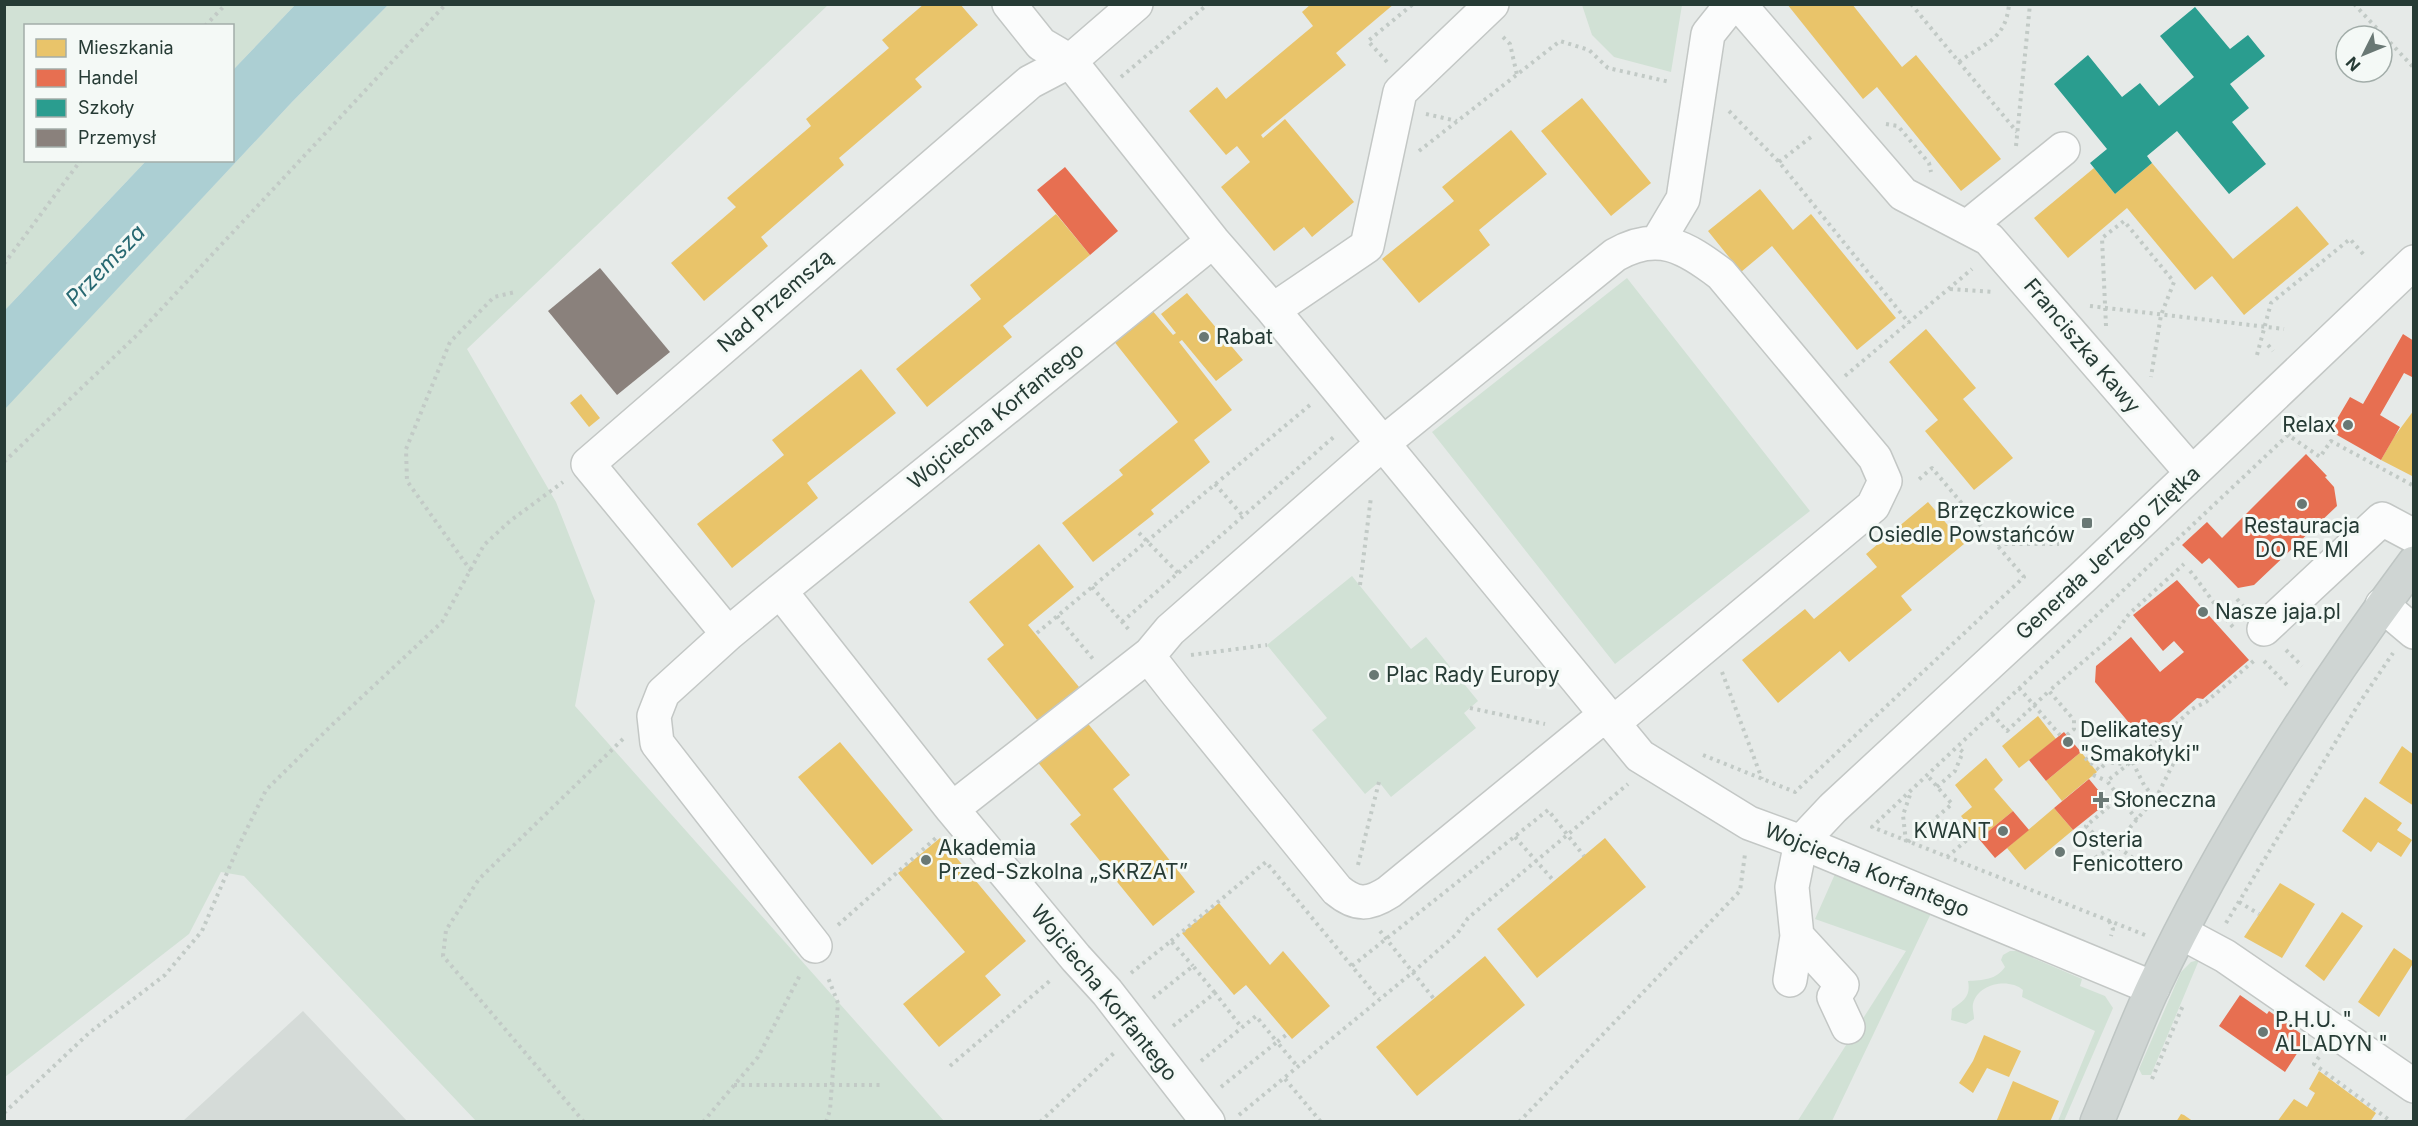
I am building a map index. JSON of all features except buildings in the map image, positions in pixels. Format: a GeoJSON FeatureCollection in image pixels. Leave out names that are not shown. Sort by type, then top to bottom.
{"type":"FeatureCollection","features":[{"type":"Feature","properties":{"kind":"main road"},"geometry":{"type":"LineString","coordinates":[[2097,1122],[2153,988],[2166,935],[2311,711],[2382,605],[2414,563]]}},
{"type":"Feature","properties":{"kind":"street"},"geometry":{"type":"LineString","coordinates":[[1009,4],[1041,44],[1070,61]]}},
{"type":"Feature","properties":{"kind":"street","name":"Nad Przemszą"},"geometry":{"type":"LineString","coordinates":[[588,464],[1030,82],[1070,61],[1136,4]]}},
{"type":"Feature","properties":{"kind":"street"},"geometry":{"type":"LineString","coordinates":[[1658,241],[1683,199],[1708,34],[1732,4]]}},
{"type":"Feature","properties":{"kind":"street","name":"Franciszka Kawy"},"geometry":{"type":"LineString","coordinates":[[1739,4],[1903,194],[1989,239],[2192,473]]}},
{"type":"Feature","properties":{"kind":"street"},"geometry":{"type":"LineString","coordinates":[[1274,310],[1367,246],[1400,92],[1487,9]]}},
{"type":"Feature","properties":{"kind":"street","name":"Wojciecha Korfantego"},"geometry":{"type":"LineString","coordinates":[[1070,61],[1213,241],[1274,310],[1382,444],[1601,723],[1652,764],[1749,823],[1801,842],[2153,988]]}},
{"type":"Feature","properties":{"kind":"street"},"geometry":{"type":"LineString","coordinates":[[1967,227],[2063,149]]}},
{"type":"Feature","properties":{"kind":"street","name":"Wojciecha Korfantego"},"geometry":{"type":"LineString","coordinates":[[815,946],[657,743],[654,716],[663,693],[780,591],[1213,241]]}},
{"type":"Feature","properties":{"kind":"street"},"geometry":{"type":"LineString","coordinates":[[952,809],[1113,683],[1151,657],[1170,630],[1382,444],[1629,246],[1658,241],[1694,254],[1721,274],[1824,394],[1875,458],[1885,481],[1873,506],[1389,892],[1375,900],[1361,903],[1352,901],[1338,890],[1151,657]]}},
{"type":"Feature","properties":{"kind":"street","name":"Generała Jerzego Ziętka"},"geometry":{"type":"LineString","coordinates":[[1801,842],[1833,808],[2084,577],[2414,262]]}},
{"type":"Feature","properties":{"kind":"street"},"geometry":{"type":"LineString","coordinates":[[588,464],[728,634]]}},
{"type":"Feature","properties":{"kind":"street"},"geometry":{"type":"LineString","coordinates":[[2261,642],[2382,519],[2414,536]]}},
{"type":"Feature","properties":{"kind":"street","name":"Wojciecha Korfantego"},"geometry":{"type":"LineString","coordinates":[[780,591],[952,809],[1107,992],[1202,1114]]}},
{"type":"Feature","properties":{"kind":"street"},"geometry":{"type":"LineString","coordinates":[[2382,605],[2411,630]]}},
{"type":"Feature","properties":{"kind":"street"},"geometry":{"type":"LineString","coordinates":[[1790,980],[1797,936],[1792,887],[1801,842]]}},
{"type":"Feature","properties":{"kind":"street"},"geometry":{"type":"LineString","coordinates":[[2166,935],[2211,949],[2225,956],[2414,1086]]}},
{"type":"Feature","properties":{"kind":"street"},"geometry":{"type":"LineString","coordinates":[[1797,936],[1842,985],[1834,998],[1848,1027]]}},
{"type":"Feature","properties":{"kind":"path"},"geometry":{"type":"LineString","coordinates":[[207,24],[226,4]]}},
{"type":"Feature","properties":{"kind":"path"},"geometry":{"type":"LineString","coordinates":[[4,462],[137,335],[446,4]]}},
{"type":"Feature","properties":{"kind":"path"},"geometry":{"type":"LineString","coordinates":[[1098,97],[1208,4]]}},
{"type":"Feature","properties":{"kind":"path"},"geometry":{"type":"LineString","coordinates":[[1407,85],[1368,41],[1413,4]]}},
{"type":"Feature","properties":{"kind":"path"},"geometry":{"type":"LineString","coordinates":[[1911,4],[2017,133]]}},
{"type":"Feature","properties":{"kind":"path"},"geometry":{"type":"LineString","coordinates":[[1959,62],[1989,44],[2003,30],[2009,4]]}},
{"type":"Feature","properties":{"kind":"path"},"geometry":{"type":"LineString","coordinates":[[2014,189],[2017,133],[2030,4]]}},
{"type":"Feature","properties":{"kind":"path"},"geometry":{"type":"LineString","coordinates":[[2354,4],[2414,68]]}},
{"type":"Feature","properties":{"kind":"path"},"geometry":{"type":"LineString","coordinates":[[1487,9],[1510,44],[1517,75]]}},
{"type":"Feature","properties":{"kind":"path"},"geometry":{"type":"LineString","coordinates":[[1381,178],[1560,41],[1589,50],[1608,68],[1700,88],[1736,117],[1779,162],[1910,323]]}},
{"type":"Feature","properties":{"kind":"path"},"geometry":{"type":"LineString","coordinates":[[1425,114],[1457,121]]}},
{"type":"Feature","properties":{"kind":"path"},"geometry":{"type":"LineString","coordinates":[[1877,123],[1898,126],[1929,163],[1930,171],[1936,178]]}},
{"type":"Feature","properties":{"kind":"path"},"geometry":{"type":"LineString","coordinates":[[1779,162],[1802,145]]}},
{"type":"Feature","properties":{"kind":"path"},"geometry":{"type":"LineString","coordinates":[[4,264],[80,162]]}},
{"type":"Feature","properties":{"kind":"path"},"geometry":{"type":"LineString","coordinates":[[2107,328],[2102,238],[2124,221],[2174,282],[2162,315],[2151,381]]}},
{"type":"Feature","properties":{"kind":"path"},"geometry":{"type":"LineString","coordinates":[[2257,355],[2271,303],[2350,239],[2364,255]]}},
{"type":"Feature","properties":{"kind":"path"},"geometry":{"type":"LineString","coordinates":[[1824,394],[1950,289]]}},
{"type":"Feature","properties":{"kind":"path"},"geometry":{"type":"LineString","coordinates":[[471,570],[407,481],[406,449],[450,342],[494,297],[515,292]]}},
{"type":"Feature","properties":{"kind":"path"},"geometry":{"type":"LineString","coordinates":[[2084,305],[2284,329]]}},
{"type":"Feature","properties":{"kind":"path"},"geometry":{"type":"LineString","coordinates":[[1037,633],[1334,385]]}},
{"type":"Feature","properties":{"kind":"path"},"geometry":{"type":"LineString","coordinates":[[1122,622],[1359,416]]}},
{"type":"Feature","properties":{"kind":"path"},"geometry":{"type":"LineString","coordinates":[[2166,935],[1947,857],[1872,827],[2288,435],[2320,457],[2331,441],[2414,486]]}},
{"type":"Feature","properties":{"kind":"path"},"geometry":{"type":"LineString","coordinates":[[4,1113],[89,1033],[165,975],[202,931],[239,845],[266,790],[442,622],[484,545],[510,521],[588,464]]}},
{"type":"Feature","properties":{"kind":"path"},"geometry":{"type":"LineString","coordinates":[[1698,753],[1795,792],[2024,577],[1932,468],[1915,483]]}},
{"type":"Feature","properties":{"kind":"path"},"geometry":{"type":"LineString","coordinates":[[1215,484],[1243,516]]}},
{"type":"Feature","properties":{"kind":"path"},"geometry":{"type":"LineString","coordinates":[[1360,585],[1372,493]]}},
{"type":"Feature","properties":{"kind":"path"},"geometry":{"type":"LineString","coordinates":[[1139,532],[1178,573]]}},
{"type":"Feature","properties":{"kind":"path"},"geometry":{"type":"LineString","coordinates":[[1996,544],[2059,544]]}},
{"type":"Feature","properties":{"kind":"path"},"geometry":{"type":"LineString","coordinates":[[1992,714],[2007,730],[2113,636],[2129,614],[2184,564]]}},
{"type":"Feature","properties":{"kind":"path"},"geometry":{"type":"LineString","coordinates":[[1092,587],[1151,657],[1267,645]]}},
{"type":"Feature","properties":{"kind":"path"},"geometry":{"type":"LineString","coordinates":[[1057,616],[1113,683]]}},
{"type":"Feature","properties":{"kind":"path"},"geometry":{"type":"LineString","coordinates":[[2211,949],[2239,899],[2358,705],[2411,630]]}},
{"type":"Feature","properties":{"kind":"path"},"geometry":{"type":"LineString","coordinates":[[2107,781],[2157,742],[2193,709],[2206,702],[2261,642]]}},
{"type":"Feature","properties":{"kind":"path"},"geometry":{"type":"LineString","coordinates":[[1720,668],[1762,779]]}},
{"type":"Feature","properties":{"kind":"path"},"geometry":{"type":"LineString","coordinates":[[2019,688],[2060,735]]}},
{"type":"Feature","properties":{"kind":"path"},"geometry":{"type":"LineString","coordinates":[[2049,691],[2074,720],[2074,729],[2067,735]]}},
{"type":"Feature","properties":{"kind":"path"},"geometry":{"type":"LineString","coordinates":[[1470,708],[1601,723]]}},
{"type":"Feature","properties":{"kind":"path"},"geometry":{"type":"LineString","coordinates":[[584,1122],[443,956],[446,930],[479,879],[630,731]]}},
{"type":"Feature","properties":{"kind":"path"},"geometry":{"type":"LineString","coordinates":[[2089,862],[2115,844],[2155,799],[2176,758],[2157,742]]}},
{"type":"Feature","properties":{"kind":"path"},"geometry":{"type":"LineString","coordinates":[[1937,787],[1955,771],[1963,752],[1957,747]]}},
{"type":"Feature","properties":{"kind":"path"},"geometry":{"type":"LineString","coordinates":[[2092,751],[2107,762],[2130,763]]}},
{"type":"Feature","properties":{"kind":"path"},"geometry":{"type":"LineString","coordinates":[[2085,758],[2099,770],[2107,762]]}},
{"type":"Feature","properties":{"kind":"path"},"geometry":{"type":"LineString","coordinates":[[2130,763],[2155,799]]}},
{"type":"Feature","properties":{"kind":"path"},"geometry":{"type":"LineString","coordinates":[[1232,1122],[1457,934],[1468,918],[1652,764]]}},
{"type":"Feature","properties":{"kind":"path"},"geometry":{"type":"LineString","coordinates":[[1907,842],[1952,804],[1927,775]]}},
{"type":"Feature","properties":{"kind":"path"},"geometry":{"type":"LineString","coordinates":[[2093,776],[2107,781],[2137,820]]}},
{"type":"Feature","properties":{"kind":"path"},"geometry":{"type":"LineString","coordinates":[[1907,842],[1903,815],[1913,788]]}},
{"type":"Feature","properties":{"kind":"path"},"geometry":{"type":"LineString","coordinates":[[2109,849],[2086,826],[2119,798]]}},
{"type":"Feature","properties":{"kind":"path"},"geometry":{"type":"LineString","coordinates":[[1352,966],[1548,810],[1584,856]]}},
{"type":"Feature","properties":{"kind":"path"},"geometry":{"type":"LineString","coordinates":[[1519,1122],[1740,891],[1749,823]]}},
{"type":"Feature","properties":{"kind":"path"},"geometry":{"type":"LineString","coordinates":[[1947,857],[1974,834]]}},
{"type":"Feature","properties":{"kind":"path"},"geometry":{"type":"LineString","coordinates":[[1515,837],[1553,880]]}},
{"type":"Feature","properties":{"kind":"path"},"geometry":{"type":"LineString","coordinates":[[2115,844],[2133,858]]}},
{"type":"Feature","properties":{"kind":"path"},"geometry":{"type":"LineString","coordinates":[[1107,992],[1266,862],[1379,999]]}},
{"type":"Feature","properties":{"kind":"path"},"geometry":{"type":"LineString","coordinates":[[2239,899],[2259,914]]}},
{"type":"Feature","properties":{"kind":"path"},"geometry":{"type":"LineString","coordinates":[[1171,941],[1242,1028]]}},
{"type":"Feature","properties":{"kind":"path"},"geometry":{"type":"LineString","coordinates":[[815,946],[838,1003],[830,1110],[826,1122]]}},
{"type":"Feature","properties":{"kind":"path"},"geometry":{"type":"LineString","coordinates":[[950,1066],[1076,958]]}},
{"type":"Feature","properties":{"kind":"path"},"geometry":{"type":"LineString","coordinates":[[1040,1121],[1138,1032],[1193,966]]}},
{"type":"Feature","properties":{"kind":"path"},"geometry":{"type":"LineString","coordinates":[[1138,1032],[1215,993]]}},
{"type":"Feature","properties":{"kind":"path"},"geometry":{"type":"LineString","coordinates":[[2148,1089],[2185,1001]]}},
{"type":"Feature","properties":{"kind":"path"},"geometry":{"type":"LineString","coordinates":[[1177,1081],[1256,1016],[1298,1067]]}},
{"type":"Feature","properties":{"kind":"path"},"geometry":{"type":"LineString","coordinates":[[1202,1114],[1286,1035]]}},
{"type":"Feature","properties":{"kind":"path"},"geometry":{"type":"LineString","coordinates":[[1284,1079],[1321,1122]]}},
{"type":"Feature","properties":{"kind":"path"},"geometry":{"type":"LineString","coordinates":[[734,1085],[883,1085]]}},
{"type":"Feature","properties":{"kind":"shaded area"},"geometry":{"type":"Polygon","coordinates":[[[303,1011],[407,1121],[183,1121],[303,1011]]]}},
{"type":"Feature","properties":{"kind":"green space"},"geometry":{"type":"Polygon","coordinates":[[[5,5],[295,5],[234,69],[234,24],[24,24],[24,162],[145,162],[5,310],[5,5]]]}},
{"type":"Feature","properties":{"kind":"green space"},"geometry":{"type":"Polygon","coordinates":[[[388,5],[828,5],[467,349],[556,502],[595,601],[575,706],[944,1121],[476,1121],[244,876],[221,872],[189,934],[5,1077],[4,409],[292,102],[388,5]]]}},
{"type":"Feature","properties":{"kind":"green space"},"geometry":{"type":"Polygon","coordinates":[[[1582,5],[1682,5],[1671,72],[1614,57],[1592,35],[1582,5]]]}},
{"type":"Feature","properties":{"kind":"green space"},"geometry":{"type":"Polygon","coordinates":[[[1627,278],[1810,511],[1615,664],[1432,432],[1627,278]]]}},
{"type":"Feature","properties":{"kind":"green space","name":"Plac Rady Europy"},"geometry":{"type":"Polygon","coordinates":[[[1352,576],[1411,649],[1426,637],[1478,701],[1464,713],[1476,728],[1391,797],[1379,782],[1365,794],[1312,730],[1327,718],[1267,645],[1352,576]]]}},
{"type":"Feature","properties":{"kind":"green space"},"geometry":{"type":"Polygon","coordinates":[[[1835,874],[1935,905],[1832,1121],[1797,1122],[1906,951],[1815,919],[1835,874]]]}},
{"type":"Feature","properties":{"kind":"green space"},"geometry":{"type":"Polygon","coordinates":[[[2010,951],[2017,951],[2082,979],[2080,986],[2105,996],[2113,1008],[2064,1121],[2058,1121],[2095,1031],[2022,997],[2023,990],[2010,984],[1995,985],[1981,991],[1973,1004],[1974,1019],[1966,1024],[1951,1020],[1952,1009],[1963,1001],[1967,994],[1968,981],[1984,980],[1998,975],[2005,967],[2001,960],[2003,955],[2010,951]]]}},
{"type":"Feature","properties":{"kind":"green space"},"geometry":{"type":"Polygon","coordinates":[[[2199,960],[2151,1075],[2142,1075],[2139,1069],[2181,972],[2191,962],[2199,960]]]}},
{"type":"Feature","properties":{"kind":"water","name":"Przemsza"},"geometry":{"type":"Polygon","coordinates":[[[295,5],[388,5],[292,102],[5,409],[5,310],[145,162],[234,162],[234,69],[295,5]]]}},
{"type":"Feature","properties":{"kind":"place","name":"Rabat"},"geometry":{"type":"Point","coordinates":[1204,337]}},
{"type":"Feature","properties":{"kind":"place","name":"Relax"},"geometry":{"type":"Point","coordinates":[2348,425]}},
{"type":"Feature","properties":{"kind":"place","name":"Restauracja DO RE MI"},"geometry":{"type":"Point","coordinates":[2302,504]}},
{"type":"Feature","properties":{"kind":"place","name":"Brzęczkowice Osiedle Powstańców"},"geometry":{"type":"Point","coordinates":[2087,523]}},
{"type":"Feature","properties":{"kind":"place","name":"Nasze jaja.pl"},"geometry":{"type":"Point","coordinates":[2203,612]}},
{"type":"Feature","properties":{"kind":"place","name":"Plac Rady Europy"},"geometry":{"type":"Point","coordinates":[1374,675]}},
{"type":"Feature","properties":{"kind":"place","name":"Delikatesy \"Smakołyki\""},"geometry":{"type":"Point","coordinates":[2068,742]}},
{"type":"Feature","properties":{"kind":"place","name":"Słoneczna"},"geometry":{"type":"Point","coordinates":[2101,800]}},
{"type":"Feature","properties":{"kind":"place","name":"KWANT"},"geometry":{"type":"Point","coordinates":[2003,831]}},
{"type":"Feature","properties":{"kind":"place","name":"Osteria Fenicottero"},"geometry":{"type":"Point","coordinates":[2060,852]}},
{"type":"Feature","properties":{"kind":"place","name":"Akademia Przed-Szkolna „SKRZAT”"},"geometry":{"type":"Point","coordinates":[926,860]}},
{"type":"Feature","properties":{"kind":"place","name":"P.H.U. \" ALLADYN \""},"geometry":{"type":"Point","coordinates":[2263,1032]}}]}
